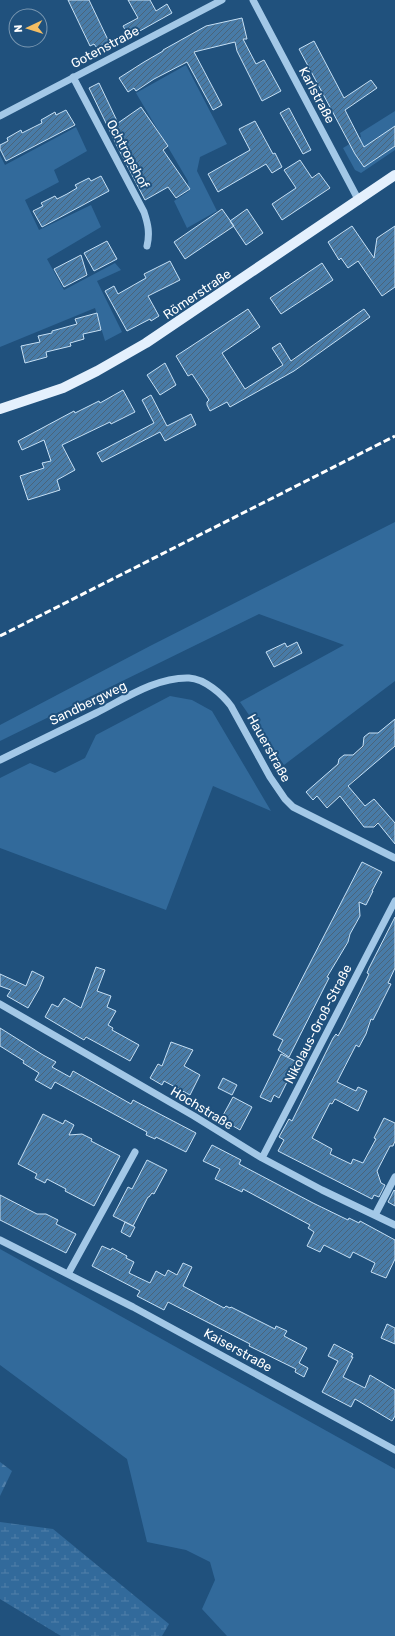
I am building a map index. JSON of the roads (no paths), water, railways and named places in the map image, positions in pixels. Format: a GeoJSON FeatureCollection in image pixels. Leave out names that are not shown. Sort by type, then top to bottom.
{"type":"FeatureCollection","features":[{"type":"Feature","properties":{"kind":"main road","name":"Römerstraße"},"geometry":{"type":"LineString","coordinates":[[0,409],[63,388],[98,371],[140,347],[395,176]]}},
{"type":"Feature","properties":{"kind":"street","name":"Gotenstraße"},"geometry":{"type":"LineString","coordinates":[[0,116],[222,0]]}},
{"type":"Feature","properties":{"kind":"street","name":"Karlstraße"},"geometry":{"type":"LineString","coordinates":[[253,0],[359,201]]}},
{"type":"Feature","properties":{"kind":"street","name":"Ochtropshof"},"geometry":{"type":"LineString","coordinates":[[73,77],[144,212],[149,228],[147,246]]}},
{"type":"Feature","properties":{"kind":"street","name":"Sandbergweg"},"geometry":{"type":"LineString","coordinates":[[0,760],[144,689],[170,679],[190,678]]}},
{"type":"Feature","properties":{"kind":"street","name":"Hauerstraße"},"geometry":{"type":"LineString","coordinates":[[190,678],[211,687],[223,695],[232,706],[279,792],[293,807],[395,858]]}},
{"type":"Feature","properties":{"kind":"street","name":"Nikolaus-Groß-Straße"},"geometry":{"type":"LineString","coordinates":[[262,1158],[395,901]]}},
{"type":"Feature","properties":{"kind":"street","name":"Hochstraße"},"geometry":{"type":"LineString","coordinates":[[0,1004],[194,1116],[262,1158],[322,1190],[395,1225]]}},
{"type":"Feature","properties":{"kind":"street"},"geometry":{"type":"LineString","coordinates":[[68,1274],[135,1152]]}},
{"type":"Feature","properties":{"kind":"street"},"geometry":{"type":"LineString","coordinates":[[375,1215],[395,1177]]}},
{"type":"Feature","properties":{"kind":"street","name":"Kaiserstraße"},"geometry":{"type":"LineString","coordinates":[[0,1240],[133,1307],[395,1450]]}},
{"type":"Feature","properties":{"kind":"railway"},"geometry":{"type":"LineString","coordinates":[[0,636],[395,436]]}}]}
